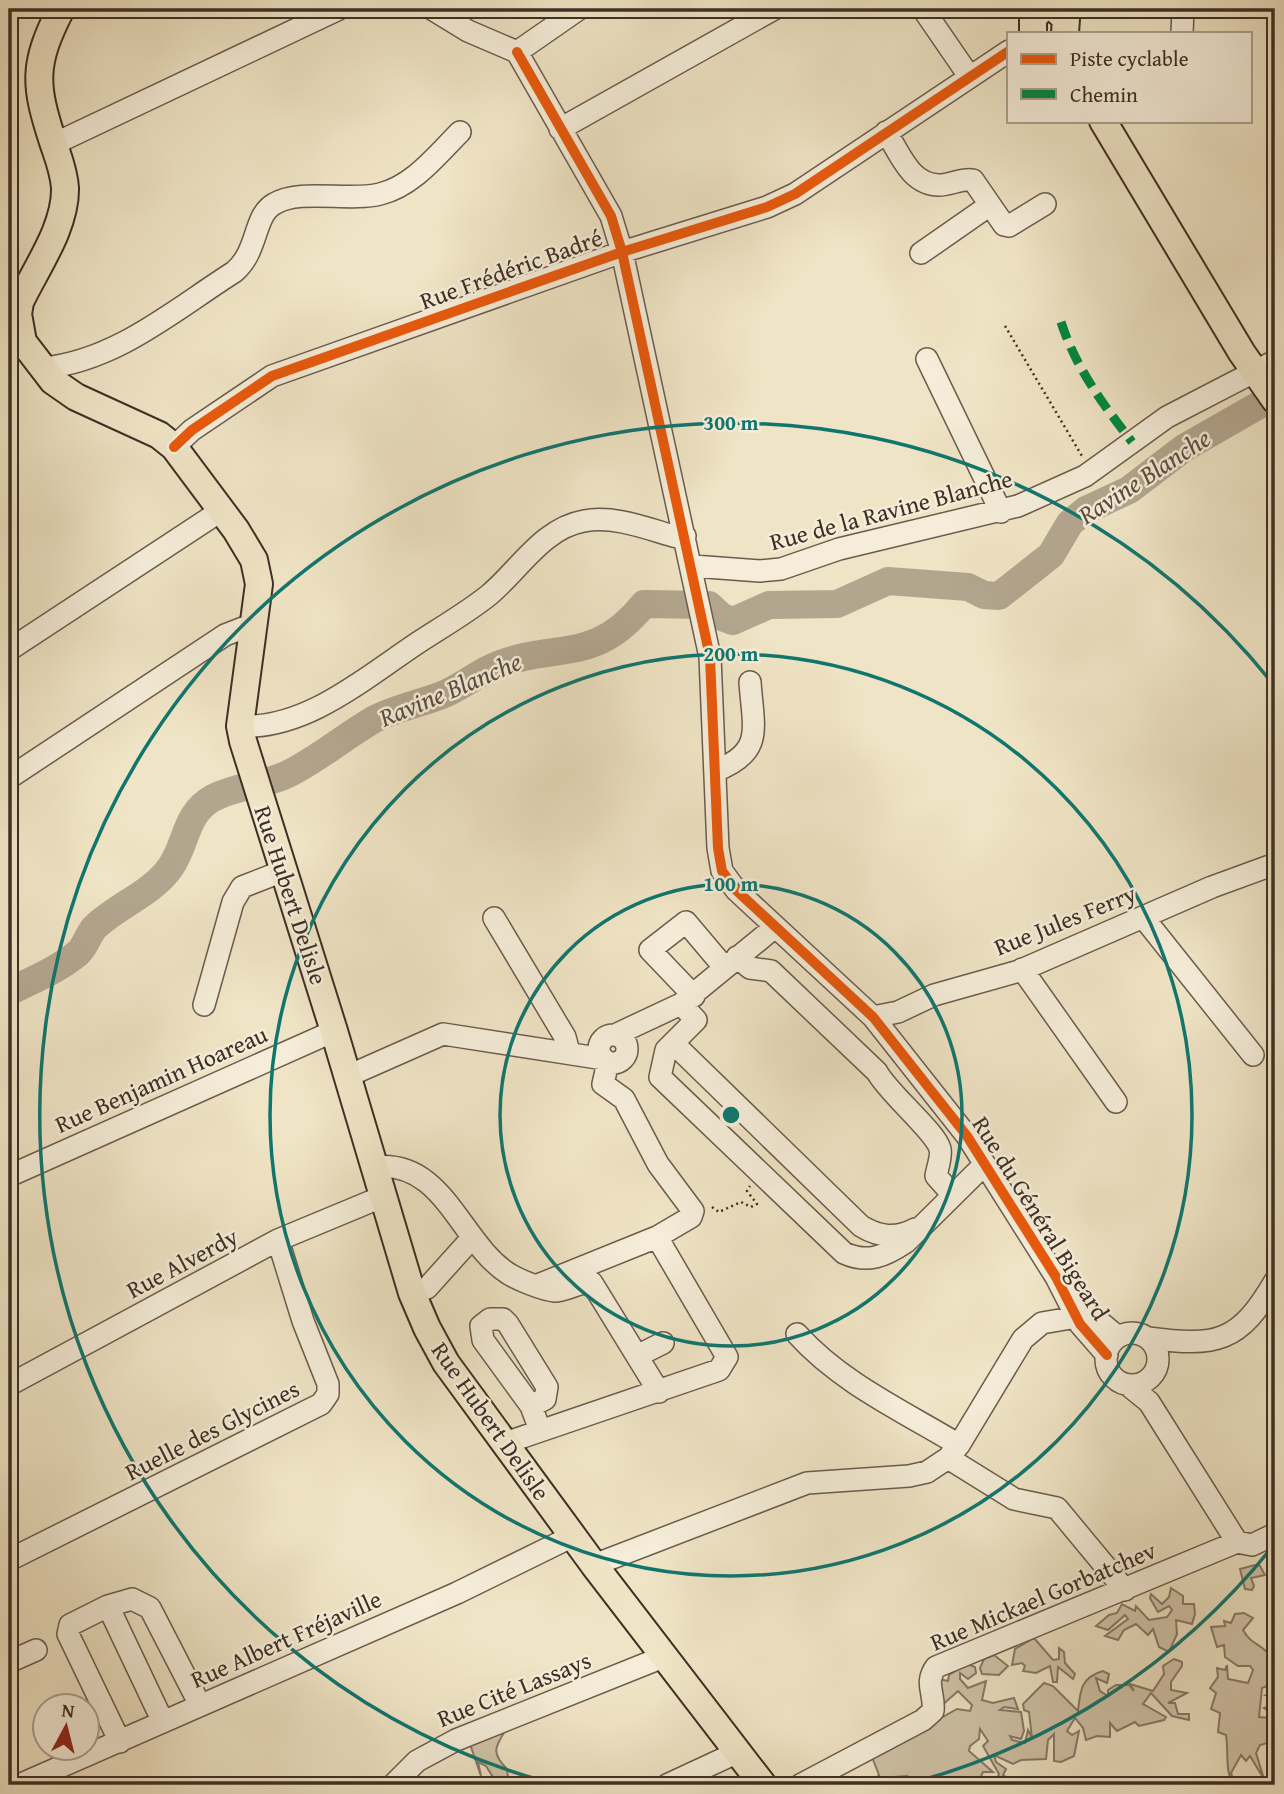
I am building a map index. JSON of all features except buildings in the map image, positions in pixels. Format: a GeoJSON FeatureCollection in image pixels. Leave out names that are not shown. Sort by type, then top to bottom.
{"type":"FeatureCollection","features":[{"type":"Feature","properties":{"kind":"main road","name":"Rue Hubert Delisle"},"geometry":{"type":"LineString","coordinates":[[61,9],[39,60],[38,84],[63,169],[62,210],[20,302],[14,324],[23,342],[64,391],[159,435],[174,447],[222,510],[254,560],[259,584],[241,734],[261,805],[348,1076],[412,1293],[446,1363],[663,1657],[763,1785]]}},
{"type":"Feature","properties":{"kind":"main road"},"geometry":{"type":"LineString","coordinates":[[1104,122],[1267,378]]}},
{"type":"Feature","properties":{"kind":"street"},"geometry":{"type":"LineString","coordinates":[[54,144],[339,9]]}},
{"type":"Feature","properties":{"kind":"street"},"geometry":{"type":"LineString","coordinates":[[432,9],[468,31],[517,51],[579,9]]}},
{"type":"Feature","properties":{"kind":"street"},"geometry":{"type":"LineString","coordinates":[[560,129],[774,9]]}},
{"type":"Feature","properties":{"kind":"street"},"geometry":{"type":"LineString","coordinates":[[923,9],[969,76]]}},
{"type":"Feature","properties":{"kind":"street"},"geometry":{"type":"LineString","coordinates":[[1182,32],[1183,9]]}},
{"type":"Feature","properties":{"kind":"street","name":"Rue du Général Bigeard"},"geometry":{"type":"LineString","coordinates":[[517,51],[611,216],[622,252],[699,593],[710,657],[718,848],[722,871],[736,890],[873,1017],[967,1136],[1077,1317],[1112,1346]]}},
{"type":"Feature","properties":{"kind":"street","name":"Rue Frédéric Badré"},"geometry":{"type":"LineString","coordinates":[[174,447],[192,430],[272,376],[622,252],[767,207],[822,178],[1007,52]]}},
{"type":"Feature","properties":{"kind":"street"},"geometry":{"type":"LineString","coordinates":[[43,368],[90,360],[120,346],[234,272],[248,257],[259,222],[272,204],[285,199],[365,197],[392,191],[413,177],[460,132]]}},
{"type":"Feature","properties":{"kind":"street"},"geometry":{"type":"LineString","coordinates":[[886,132],[913,176],[924,183],[940,185],[973,180],[1004,225],[1009,226],[1045,204]]}},
{"type":"Feature","properties":{"kind":"street"},"geometry":{"type":"LineString","coordinates":[[921,253],[990,205]]}},
{"type":"Feature","properties":{"kind":"street"},"geometry":{"type":"LineString","coordinates":[[927,359],[1001,512]]}},
{"type":"Feature","properties":{"kind":"street","name":"Rue de la Ravine Blanche"},"geometry":{"type":"LineString","coordinates":[[693,566],[760,571],[781,569],[839,549],[1001,512],[1091,471],[1167,417],[1267,378]]}},
{"type":"Feature","properties":{"kind":"street"},"geometry":{"type":"LineString","coordinates":[[9,650],[222,510]]}},
{"type":"Feature","properties":{"kind":"street"},"geometry":{"type":"LineString","coordinates":[[241,734],[330,701],[487,597],[543,541],[562,528],[584,520],[609,520],[677,537],[685,536]]}},
{"type":"Feature","properties":{"kind":"street"},"geometry":{"type":"LineString","coordinates":[[9,778],[225,635],[243,628],[254,629]]}},
{"type":"Feature","properties":{"kind":"street"},"geometry":{"type":"LineString","coordinates":[[715,771],[739,762],[754,736],[750,682]]}},
{"type":"Feature","properties":{"kind":"street","name":"Rue Jules Ferry"},"geometry":{"type":"LineString","coordinates":[[873,1017],[898,1012],[934,995],[1023,969],[1212,887],[1275,864]]}},
{"type":"Feature","properties":{"kind":"street"},"geometry":{"type":"LineString","coordinates":[[204,1005],[233,902],[242,887],[283,871]]}},
{"type":"Feature","properties":{"kind":"street"},"geometry":{"type":"LineString","coordinates":[[1143,917],[1254,1055]]}},
{"type":"Feature","properties":{"kind":"street"},"geometry":{"type":"LineString","coordinates":[[494,918],[565,1037],[569,1052]]}},
{"type":"Feature","properties":{"kind":"street"},"geometry":{"type":"LineString","coordinates":[[953,1195],[936,1176],[940,1149],[933,1137],[886,1088],[877,1072],[771,971],[731,962],[686,922],[650,950],[687,1000],[696,1020],[662,1056],[660,1077],[813,1227],[844,1253],[860,1259],[883,1256],[906,1242],[984,1165]]}},
{"type":"Feature","properties":{"kind":"street"},"geometry":{"type":"LineString","coordinates":[[538,1284],[657,1237],[691,1217],[693,1211],[658,1164],[633,1111],[624,1098],[603,1084],[613,1052],[626,1028],[655,1018],[687,1000],[775,927]]}},
{"type":"Feature","properties":{"kind":"street"},"geometry":{"type":"LineString","coordinates":[[1023,969],[1116,1102]]}},
{"type":"Feature","properties":{"kind":"street","name":"Rue Benjamin Hoareau"},"geometry":{"type":"LineString","coordinates":[[9,1176],[334,1031]]}},
{"type":"Feature","properties":{"kind":"street"},"geometry":{"type":"LineString","coordinates":[[348,1076],[443,1034],[569,1052],[613,1052]]}},
{"type":"Feature","properties":{"kind":"street"},"geometry":{"type":"LineString","coordinates":[[673,1043],[868,1230],[897,1236],[920,1226]]}},
{"type":"Feature","properties":{"kind":"street"},"geometry":{"type":"LineString","coordinates":[[375,1167],[405,1169],[433,1184],[472,1238],[509,1274],[554,1291],[592,1283],[659,1392]]}},
{"type":"Feature","properties":{"kind":"street","name":"Rue Alverdy"},"geometry":{"type":"LineString","coordinates":[[9,1385],[278,1240],[384,1196]]}},
{"type":"Feature","properties":{"kind":"street"},"geometry":{"type":"LineString","coordinates":[[860,1259],[869,1253],[868,1230]]}},
{"type":"Feature","properties":{"kind":"street"},"geometry":{"type":"LineString","coordinates":[[505,1443],[540,1430],[568,1424],[719,1370],[727,1357],[657,1237]]}},
{"type":"Feature","properties":{"kind":"street"},"geometry":{"type":"LineString","coordinates":[[412,1293],[427,1288],[472,1238]]}},
{"type":"Feature","properties":{"kind":"street","name":"Ruelle des Glycines"},"geometry":{"type":"LineString","coordinates":[[9,1560],[321,1404],[328,1394],[328,1384],[303,1321],[278,1240]]}},
{"type":"Feature","properties":{"kind":"street"},"geometry":{"type":"LineString","coordinates":[[1237,1542],[1141,1389],[1114,1377],[1109,1371],[1112,1346],[1131,1333],[1190,1343],[1208,1342],[1235,1332],[1256,1312],[1275,1281]]}},
{"type":"Feature","properties":{"kind":"street","name":"Rue du Général Bigeard"},"geometry":{"type":"LineString","coordinates":[[1064,1292],[1112,1346]]}},
{"type":"Feature","properties":{"kind":"street"},"geometry":{"type":"LineString","coordinates":[[594,1565],[807,1483],[825,1479],[909,1476],[927,1472],[953,1451],[1023,1339],[1042,1323],[1077,1317]]}},
{"type":"Feature","properties":{"kind":"street"},"geometry":{"type":"LineString","coordinates":[[797,1334],[820,1359],[953,1451],[1014,1499],[1057,1508],[1125,1590]]}},
{"type":"Feature","properties":{"kind":"street"},"geometry":{"type":"LineString","coordinates":[[1141,1389],[1156,1371],[1159,1357],[1148,1338]]}},
{"type":"Feature","properties":{"kind":"street"},"geometry":{"type":"LineString","coordinates":[[637,1356],[663,1343]]}},
{"type":"Feature","properties":{"kind":"street"},"geometry":{"type":"LineString","coordinates":[[1159,1357],[1190,1343]]}},
{"type":"Feature","properties":{"kind":"street"},"geometry":{"type":"LineString","coordinates":[[531,1406],[540,1430]]}},
{"type":"Feature","properties":{"kind":"street","name":"Rue Mickael Gorbatchev"},"geometry":{"type":"LineString","coordinates":[[800,1785],[923,1720],[933,1711],[934,1701],[929,1686],[930,1675],[936,1667],[1237,1542],[1252,1545],[1275,1534]]}},
{"type":"Feature","properties":{"kind":"street","name":"Rue Albert Fréjaville"},"geometry":{"type":"LineString","coordinates":[[19,1785],[457,1593],[573,1536]]}},
{"type":"Feature","properties":{"kind":"street"},"geometry":{"type":"LineString","coordinates":[[120,1742],[68,1634],[70,1625],[108,1606],[132,1599],[150,1608],[200,1706]]}},
{"type":"Feature","properties":{"kind":"street"},"geometry":{"type":"LineString","coordinates":[[108,1606],[163,1722]]}},
{"type":"Feature","properties":{"kind":"street"},"geometry":{"type":"LineString","coordinates":[[9,1662],[36,1650]]}},
{"type":"Feature","properties":{"kind":"street","name":"Rue Cité Lassays"},"geometry":{"type":"LineString","coordinates":[[393,1785],[417,1761],[456,1740],[663,1657]]}},
{"type":"Feature","properties":{"kind":"street"},"geometry":{"type":"LineString","coordinates":[[667,1785],[738,1752]]}},
{"type":"Feature","properties":{"kind":"path"},"geometry":{"type":"LineString","coordinates":[[1004,326],[1091,471]]}},
{"type":"Feature","properties":{"kind":"path"},"geometry":{"type":"LineString","coordinates":[[689,1206],[701,1200],[719,1212],[741,1202],[751,1207],[757,1204],[747,1191],[758,1171]]}},
{"type":"Feature","properties":{"kind":"shaded area"},"geometry":{"type":"Polygon","coordinates":[[[1260,1566],[1265,1575],[1251,1578],[1254,1586],[1252,1590],[1245,1589],[1240,1569],[1260,1566]]]}},
{"type":"Feature","properties":{"kind":"shaded area"},"geometry":{"type":"Polygon","coordinates":[[[1171,1588],[1183,1596],[1183,1604],[1194,1604],[1195,1614],[1192,1624],[1176,1620],[1177,1634],[1169,1652],[1159,1647],[1153,1629],[1148,1635],[1136,1624],[1124,1630],[1118,1640],[1105,1636],[1128,1619],[1125,1615],[1108,1630],[1096,1626],[1109,1615],[1117,1613],[1122,1604],[1135,1611],[1136,1606],[1149,1620],[1167,1617],[1172,1610],[1169,1606],[1158,1612],[1150,1598],[1151,1594],[1162,1604],[1169,1597],[1171,1588]]]}},
{"type":"Feature","properties":{"kind":"shaded area"},"geometry":{"type":"Polygon","coordinates":[[[1244,1613],[1253,1618],[1243,1630],[1271,1656],[1275,1666],[1276,1678],[1275,1695],[1266,1695],[1275,1689],[1267,1686],[1262,1688],[1259,1717],[1269,1718],[1270,1712],[1264,1708],[1275,1704],[1275,1741],[1260,1745],[1256,1753],[1264,1779],[1250,1756],[1246,1761],[1241,1755],[1231,1773],[1235,1785],[1229,1775],[1226,1735],[1218,1732],[1220,1713],[1211,1709],[1216,1693],[1210,1688],[1218,1677],[1217,1668],[1225,1670],[1227,1665],[1228,1679],[1248,1683],[1253,1670],[1250,1666],[1238,1666],[1225,1657],[1224,1645],[1217,1647],[1211,1627],[1225,1626],[1224,1621],[1231,1623],[1235,1614],[1244,1613]]]}},
{"type":"Feature","properties":{"kind":"shaded area"},"geometry":{"type":"Polygon","coordinates":[[[1034,1638],[1053,1660],[1059,1659],[1059,1648],[1064,1652],[1065,1663],[1075,1674],[1073,1679],[1058,1667],[1057,1682],[1053,1682],[1050,1666],[1036,1673],[1023,1671],[1025,1666],[1022,1663],[1012,1665],[1015,1649],[1034,1638]]]}},
{"type":"Feature","properties":{"kind":"shaded area"},"geometry":{"type":"Polygon","coordinates":[[[994,1655],[1008,1666],[999,1675],[982,1674],[980,1668],[984,1659],[994,1655]]]}},
{"type":"Feature","properties":{"kind":"shaded area"},"geometry":{"type":"Polygon","coordinates":[[[1174,1659],[1182,1662],[1182,1666],[1171,1682],[1171,1690],[1187,1693],[1168,1703],[1175,1703],[1178,1714],[1189,1714],[1189,1720],[1172,1716],[1151,1693],[1143,1704],[1166,1717],[1164,1720],[1139,1726],[1135,1722],[1117,1731],[1110,1723],[1110,1737],[1097,1736],[1086,1740],[1083,1728],[1075,1718],[1067,1731],[1072,1735],[1079,1731],[1074,1756],[1061,1762],[1054,1761],[1054,1734],[1048,1740],[1046,1759],[1021,1760],[1013,1764],[994,1755],[996,1762],[1006,1769],[1003,1775],[1009,1779],[1008,1782],[1003,1780],[1004,1785],[994,1785],[999,1774],[983,1746],[988,1741],[980,1729],[979,1739],[970,1746],[969,1751],[993,1772],[983,1772],[979,1785],[915,1785],[918,1782],[907,1776],[895,1777],[896,1780],[910,1781],[909,1785],[872,1783],[879,1775],[872,1757],[957,1709],[970,1711],[972,1705],[958,1691],[940,1707],[934,1678],[948,1681],[949,1675],[967,1664],[975,1667],[976,1673],[968,1679],[960,1673],[960,1679],[968,1688],[986,1681],[982,1700],[993,1703],[1014,1698],[1018,1709],[1004,1707],[1000,1710],[1021,1712],[1024,1731],[1021,1739],[1010,1736],[1012,1740],[1025,1743],[1028,1730],[1032,1738],[1029,1712],[1024,1710],[1023,1704],[1044,1683],[1053,1686],[1078,1711],[1083,1686],[1090,1677],[1103,1671],[1109,1674],[1107,1683],[1096,1678],[1100,1691],[1108,1696],[1108,1690],[1116,1685],[1129,1685],[1134,1691],[1130,1684],[1153,1691],[1164,1674],[1163,1666],[1174,1659]]]}},
{"type":"Feature","properties":{"kind":"shaded area"},"geometry":{"type":"Polygon","coordinates":[[[505,1731],[496,1750],[507,1769],[508,1777],[499,1785],[493,1785],[496,1782],[486,1766],[478,1762],[481,1776],[470,1744],[505,1731]]]}},
{"type":"Feature","properties":{"kind":"waterway","name":"Ravine Blanche"},"geometry":{"type":"LineString","coordinates":[[9,992],[70,959],[81,950],[95,927],[154,885],[176,859],[196,812],[213,798],[288,774],[381,716],[442,695],[486,670],[515,659],[590,645],[608,637],[644,604],[709,605],[722,617],[733,621],[769,605],[837,604],[888,581],[968,587],[984,595],[999,596],[1051,555],[1070,523],[1086,510],[1129,490],[1184,448],[1275,396]]}},
{"type":"Feature","properties":{"kind":"marked path"},"geometry":{"type":"LineString","coordinates":[[1061,322],[1082,370],[1132,442]]}},
{"type":"Feature","properties":{"kind":"cycle path"},"geometry":{"type":"LineString","coordinates":[[517,52],[611,216],[622,252],[710,657],[718,848],[722,871],[736,890],[873,1017],[967,1136],[1056,1277],[1080,1324],[1107,1355]]}},
{"type":"Feature","properties":{"kind":"cycle path"},"geometry":{"type":"LineString","coordinates":[[174,447],[192,430],[272,376],[622,252],[767,207],[795,194],[1007,52]]}}]}
